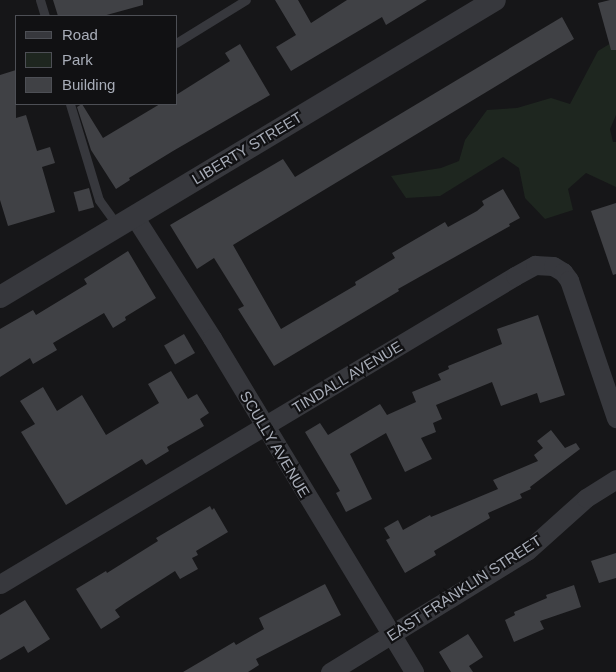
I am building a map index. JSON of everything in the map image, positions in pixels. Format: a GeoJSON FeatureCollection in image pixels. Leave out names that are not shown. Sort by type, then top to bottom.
{"type":"FeatureCollection","features":[{"type":"Feature","properties":{"kind":"street","name":"LIBERTY STREET"},"geometry":{"type":"LineString","coordinates":[[0,296],[495,0]]}},
{"type":"Feature","properties":{"kind":"street","name":"SCULLY AVENUE"},"geometry":{"type":"LineString","coordinates":[[126,221],[157,250],[414,672]]}},
{"type":"Feature","properties":{"kind":"street","name":"TINDALL AVENUE"},"geometry":{"type":"LineString","coordinates":[[0,584],[535,265],[553,266],[563,272],[569,280],[616,418]]}},
{"type":"Feature","properties":{"kind":"street","name":"EAST FRANKLIN STREET"},"geometry":{"type":"LineString","coordinates":[[330,672],[527,551],[586,498],[616,479]]}},
{"type":"Feature","properties":{"kind":"lane"},"geometry":{"type":"LineString","coordinates":[[40,0],[45,15]]}},
{"type":"Feature","properties":{"kind":"lane"},"geometry":{"type":"LineString","coordinates":[[178,42],[246,0]]}},
{"type":"Feature","properties":{"kind":"lane"},"geometry":{"type":"LineString","coordinates":[[71,105],[99,200],[126,221]]}},
{"type":"Feature","properties":{"kind":"green space"},"geometry":{"type":"Polygon","coordinates":[[[616,40],[616,115],[610,129],[613,142],[616,142],[616,187],[586,173],[568,189],[573,210],[545,219],[525,198],[519,168],[503,157],[440,196],[406,198],[391,176],[441,168],[459,161],[465,140],[487,110],[517,108],[551,98],[570,104],[598,51],[616,40]]]}},
{"type":"Feature","properties":{"kind":"building"},"geometry":{"type":"Polygon","coordinates":[[[53,0],[143,0],[143,5],[107,15],[58,15],[53,0]]]}},
{"type":"Feature","properties":{"kind":"building"},"geometry":{"type":"Polygon","coordinates":[[[275,0],[298,0],[311,23],[347,0],[427,0],[386,25],[382,17],[291,71],[276,47],[296,35],[275,0]]]}},
{"type":"Feature","properties":{"kind":"building"},"geometry":{"type":"Polygon","coordinates":[[[616,0],[616,50],[611,50],[598,3],[616,0]]]}},
{"type":"Feature","properties":{"kind":"building"},"geometry":{"type":"Polygon","coordinates":[[[562,17],[574,39],[233,245],[281,329],[356,285],[355,282],[395,258],[392,253],[445,222],[448,227],[477,211],[484,205],[482,201],[503,189],[520,218],[509,224],[510,226],[398,289],[399,291],[274,366],[238,309],[244,306],[214,258],[197,269],[170,225],[283,159],[295,177],[562,17]]]}},
{"type":"Feature","properties":{"kind":"building"},"geometry":{"type":"Polygon","coordinates":[[[240,44],[270,95],[173,151],[129,178],[130,180],[116,189],[91,150],[77,107],[83,105],[103,138],[158,105],[178,105],[178,94],[230,61],[225,53],[240,44]]]}},
{"type":"Feature","properties":{"kind":"building"},"geometry":{"type":"Polygon","coordinates":[[[15,70],[16,118],[26,115],[37,151],[50,147],[55,163],[42,167],[55,212],[8,226],[0,200],[0,75],[15,70]]]}},
{"type":"Feature","properties":{"kind":"building"},"geometry":{"type":"Polygon","coordinates":[[[89,188],[94,207],[79,211],[74,192],[89,188]]]}},
{"type":"Feature","properties":{"kind":"building"},"geometry":{"type":"Polygon","coordinates":[[[616,203],[616,274],[613,275],[591,211],[616,203]]]}},
{"type":"Feature","properties":{"kind":"building"},"geometry":{"type":"Polygon","coordinates":[[[128,251],[156,298],[125,317],[126,320],[113,328],[104,313],[53,343],[57,350],[33,364],[30,358],[0,377],[0,329],[33,310],[36,315],[87,284],[84,279],[128,251]]]}},
{"type":"Feature","properties":{"kind":"building"},"geometry":{"type":"Polygon","coordinates":[[[538,315],[565,395],[540,403],[537,393],[501,406],[492,382],[436,405],[442,419],[433,423],[436,432],[421,438],[432,459],[405,472],[386,433],[350,454],[372,499],[346,512],[336,493],[340,491],[305,432],[320,423],[328,435],[380,404],[387,415],[416,402],[412,392],[441,380],[438,374],[449,369],[448,366],[502,344],[497,329],[538,315]]]}},
{"type":"Feature","properties":{"kind":"building"},"geometry":{"type":"Polygon","coordinates":[[[184,334],[195,353],[175,365],[164,346],[184,334]]]}},
{"type":"Feature","properties":{"kind":"building"},"geometry":{"type":"Polygon","coordinates":[[[171,371],[188,399],[197,394],[209,413],[200,419],[204,426],[167,447],[169,451],[146,465],[142,459],[66,505],[21,432],[35,424],[20,401],[43,387],[57,411],[82,395],[106,435],[159,403],[148,384],[171,371]]]}},
{"type":"Feature","properties":{"kind":"building"},"geometry":{"type":"Polygon","coordinates":[[[551,430],[565,448],[576,443],[580,449],[530,487],[531,489],[520,494],[522,498],[488,513],[490,518],[434,551],[436,555],[405,573],[386,540],[390,538],[384,528],[398,520],[403,530],[430,515],[431,517],[498,489],[493,480],[538,461],[534,455],[543,448],[537,441],[551,430]]]}},
{"type":"Feature","properties":{"kind":"building"},"geometry":{"type":"Polygon","coordinates":[[[210,506],[212,510],[214,508],[228,532],[196,551],[198,555],[192,558],[198,569],[180,579],[175,571],[115,610],[120,617],[101,629],[76,589],[106,571],[107,573],[158,541],[156,538],[210,506]]]}},
{"type":"Feature","properties":{"kind":"building"},"geometry":{"type":"Polygon","coordinates":[[[616,553],[616,578],[599,583],[591,561],[616,553]]]}},
{"type":"Feature","properties":{"kind":"building"},"geometry":{"type":"Polygon","coordinates":[[[325,584],[341,615],[256,659],[259,665],[248,672],[183,672],[234,642],[236,645],[264,629],[259,618],[325,584]]]}},
{"type":"Feature","properties":{"kind":"building"},"geometry":{"type":"Polygon","coordinates":[[[574,585],[581,607],[540,621],[544,629],[514,642],[505,620],[515,615],[514,612],[547,598],[546,595],[574,585]]]}},
{"type":"Feature","properties":{"kind":"building"},"geometry":{"type":"Polygon","coordinates":[[[25,600],[50,639],[28,653],[24,646],[0,660],[0,615],[25,600]]]}},
{"type":"Feature","properties":{"kind":"building"},"geometry":{"type":"Polygon","coordinates":[[[468,634],[483,657],[469,666],[473,672],[451,672],[439,652],[468,634]]]}}]}
